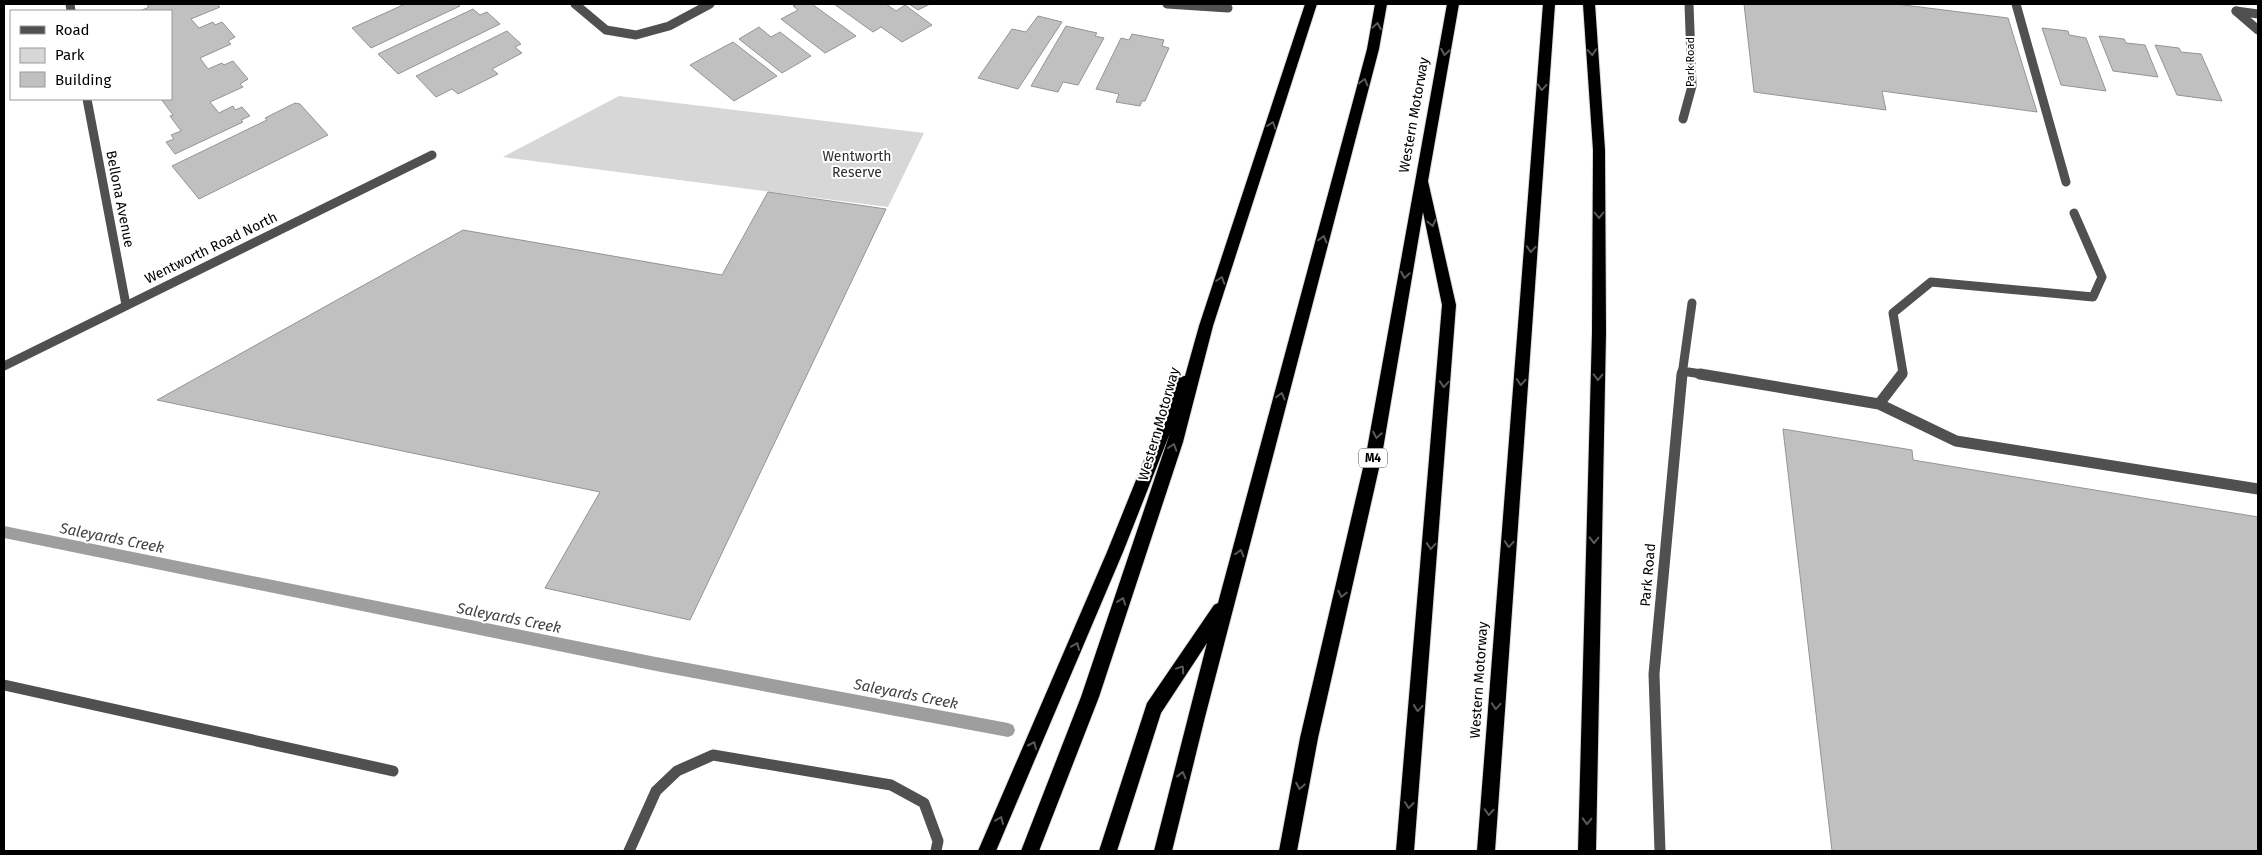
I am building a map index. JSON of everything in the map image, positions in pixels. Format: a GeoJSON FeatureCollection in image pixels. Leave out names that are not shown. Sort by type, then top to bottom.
{"type":"FeatureCollection","features":[{"type":"Feature","properties":{"kind":"highway","name":"Western Motorway"},"geometry":{"type":"LineString","coordinates":[[1030,851],[1090,697],[1175,442],[1206,326],[1311,4]]}},
{"type":"Feature","properties":{"kind":"highway"},"geometry":{"type":"LineString","coordinates":[[1163,851],[1196,717],[1373,49],[1381,4]]}},
{"type":"Feature","properties":{"kind":"highway","name":"Western Motorway"},"geometry":{"type":"LineString","coordinates":[[1288,848],[1309,738],[1374,455],[1453,4]]}},
{"type":"Feature","properties":{"kind":"highway","name":"Western Motorway"},"geometry":{"type":"LineString","coordinates":[[1486,851],[1549,4]]}},
{"type":"Feature","properties":{"kind":"highway"},"geometry":{"type":"LineString","coordinates":[[1587,851],[1599,332],[1599,150],[1589,4]]}},
{"type":"Feature","properties":{"kind":"highway"},"geometry":{"type":"LineString","coordinates":[[1405,851],[1414,758],[1449,305],[1422,175]]}},
{"type":"Feature","properties":{"kind":"highway"},"geometry":{"type":"LineString","coordinates":[[987,851],[1057,691],[1206,326]]}},
{"type":"Feature","properties":{"kind":"highway"},"geometry":{"type":"LineString","coordinates":[[1108,851],[1154,709],[1227,600]]}},
{"type":"Feature","properties":{"kind":"street"},"geometry":{"type":"LineString","coordinates":[[575,4],[606,30],[636,35],[669,26],[710,4]]}},
{"type":"Feature","properties":{"kind":"street"},"geometry":{"type":"LineString","coordinates":[[1167,4],[1228,8]]}},
{"type":"Feature","properties":{"kind":"street","name":"Park Road"},"geometry":{"type":"LineString","coordinates":[[1683,119],[1692,86],[1688,4]]}},
{"type":"Feature","properties":{"kind":"street"},"geometry":{"type":"LineString","coordinates":[[2016,4],[2066,182]]}},
{"type":"Feature","properties":{"kind":"street"},"geometry":{"type":"LineString","coordinates":[[2258,14],[2236,11],[2258,30]]}},
{"type":"Feature","properties":{"kind":"street","name":"Bellona Avenue"},"geometry":{"type":"LineString","coordinates":[[87,100],[126,305]]}},
{"type":"Feature","properties":{"kind":"street","name":"Wentworth Road North"},"geometry":{"type":"LineString","coordinates":[[4,366],[432,155]]}},
{"type":"Feature","properties":{"kind":"street"},"geometry":{"type":"LineString","coordinates":[[1879,404],[1903,373],[1893,313],[1931,282],[2093,297],[2102,277],[2074,213]]}},
{"type":"Feature","properties":{"kind":"street","name":"Park Road"},"geometry":{"type":"LineString","coordinates":[[1660,851],[1654,674],[1682,371],[1692,303]]}},
{"type":"Feature","properties":{"kind":"street"},"geometry":{"type":"LineString","coordinates":[[1682,371],[1879,404],[1956,441],[2258,489]]}},
{"type":"Feature","properties":{"kind":"street"},"geometry":{"type":"LineString","coordinates":[[4,686],[393,771]]}},
{"type":"Feature","properties":{"kind":"street"},"geometry":{"type":"LineString","coordinates":[[629,851],[656,791],[677,772],[713,755],[891,785],[924,803],[938,841],[936,851]]}},
{"type":"Feature","properties":{"kind":"green space","name":"Wentworth Reserve"},"geometry":{"type":"Polygon","coordinates":[[[619,96],[924,133],[888,207],[503,157],[619,96]]]}},
{"type":"Feature","properties":{"kind":"building"},"geometry":{"type":"Polygon","coordinates":[[[146,4],[221,4],[218,5],[220,7],[191,19],[199,28],[213,22],[215,25],[222,22],[235,37],[228,41],[231,44],[200,58],[208,69],[233,61],[248,79],[240,84],[243,87],[210,102],[219,113],[233,106],[235,110],[242,107],[250,116],[241,120],[243,122],[175,154],[166,142],[174,139],[171,135],[181,131],[170,116],[173,115],[162,100],[172,100],[172,10],[142,10],[149,7],[146,4]]]}},
{"type":"Feature","properties":{"kind":"building"},"geometry":{"type":"Polygon","coordinates":[[[405,4],[458,4],[460,6],[371,48],[352,28],[405,4]]]}},
{"type":"Feature","properties":{"kind":"building"},"geometry":{"type":"Polygon","coordinates":[[[812,4],[856,36],[825,53],[781,19],[798,10],[793,6],[812,4]]]}},
{"type":"Feature","properties":{"kind":"building"},"geometry":{"type":"Polygon","coordinates":[[[834,4],[886,4],[896,11],[905,5],[932,25],[902,42],[881,27],[873,32],[834,4]]]}},
{"type":"Feature","properties":{"kind":"building"},"geometry":{"type":"Polygon","coordinates":[[[909,4],[930,4],[918,10],[909,4]]]}},
{"type":"Feature","properties":{"kind":"building"},"geometry":{"type":"Polygon","coordinates":[[[1744,4],[1896,4],[2008,18],[2037,112],[1882,91],[1886,110],[1754,92],[1744,4]]]}},
{"type":"Feature","properties":{"kind":"building"},"geometry":{"type":"Polygon","coordinates":[[[473,9],[480,15],[487,12],[500,24],[398,74],[378,54],[473,9]]]}},
{"type":"Feature","properties":{"kind":"building"},"geometry":{"type":"Polygon","coordinates":[[[1038,16],[1062,22],[1018,89],[978,78],[1012,29],[1026,32],[1038,16]]]}},
{"type":"Feature","properties":{"kind":"building"},"geometry":{"type":"Polygon","coordinates":[[[1066,26],[1097,33],[1095,36],[1104,38],[1078,85],[1063,82],[1058,92],[1031,86],[1066,26]]]}},
{"type":"Feature","properties":{"kind":"building"},"geometry":{"type":"Polygon","coordinates":[[[759,27],[771,37],[780,32],[811,56],[782,73],[739,39],[759,27]]]}},
{"type":"Feature","properties":{"kind":"building"},"geometry":{"type":"Polygon","coordinates":[[[2042,28],[2068,31],[2069,35],[2086,38],[2106,91],[2061,85],[2042,28]]]}},
{"type":"Feature","properties":{"kind":"building"},"geometry":{"type":"Polygon","coordinates":[[[507,31],[521,44],[515,47],[522,53],[492,69],[498,74],[458,94],[452,89],[436,97],[416,76],[507,31]]]}},
{"type":"Feature","properties":{"kind":"building"},"geometry":{"type":"Polygon","coordinates":[[[1132,34],[1164,40],[1162,46],[1169,48],[1145,101],[1142,101],[1140,106],[1116,102],[1119,94],[1096,89],[1121,38],[1129,40],[1132,34]]]}},
{"type":"Feature","properties":{"kind":"building"},"geometry":{"type":"Polygon","coordinates":[[[2099,36],[2124,39],[2126,43],[2145,45],[2158,77],[2113,71],[2099,36]]]}},
{"type":"Feature","properties":{"kind":"building"},"geometry":{"type":"Polygon","coordinates":[[[733,42],[777,76],[734,101],[690,65],[733,42]]]}},
{"type":"Feature","properties":{"kind":"building"},"geometry":{"type":"Polygon","coordinates":[[[2155,45],[2179,48],[2181,52],[2201,54],[2222,101],[2177,95],[2155,45]]]}},
{"type":"Feature","properties":{"kind":"building"},"geometry":{"type":"Polygon","coordinates":[[[295,103],[300,104],[328,135],[199,199],[172,166],[267,120],[265,118],[295,103]]]}},
{"type":"Feature","properties":{"kind":"building"},"geometry":{"type":"Polygon","coordinates":[[[768,192],[886,209],[690,620],[545,588],[600,492],[157,400],[463,230],[722,275],[768,192]]]}},
{"type":"Feature","properties":{"kind":"building"},"geometry":{"type":"Polygon","coordinates":[[[1783,429],[1912,450],[1913,460],[2258,517],[2258,851],[1832,851],[1783,429]]]}},
{"type":"Feature","properties":{"kind":"waterway","name":"Saleyards Creek"},"geometry":{"type":"LineString","coordinates":[[4,532],[656,664],[1008,730]]}}]}
